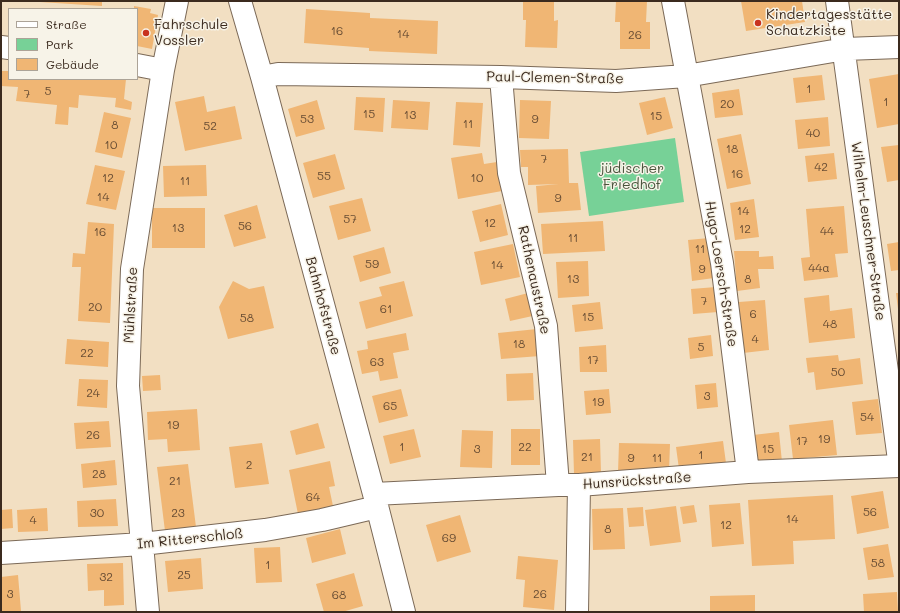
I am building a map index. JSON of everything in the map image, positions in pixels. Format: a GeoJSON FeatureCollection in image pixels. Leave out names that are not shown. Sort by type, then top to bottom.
{"type":"FeatureCollection","features":[{"type":"Feature","properties":{"kind":"street","name":"Mühlstraße"},"geometry":{"type":"LineString","coordinates":[[148,612],[128,386],[132,269],[163,70],[177,1]]}},
{"type":"Feature","properties":{"kind":"street","name":"Bahnhofstraße"},"geometry":{"type":"LineString","coordinates":[[240,1],[262,77],[404,612]]}},
{"type":"Feature","properties":{"kind":"street","name":"Hugo-Loersch-Straße"},"geometry":{"type":"LineString","coordinates":[[673,1],[722,263],[748,472]]}},
{"type":"Feature","properties":{"kind":"street","name":"Wilhelm-Leuschner-Straße"},"geometry":{"type":"LineString","coordinates":[[837,1],[845,49],[899,460]]}},
{"type":"Feature","properties":{"kind":"street","name":"Paul-Clemen-Straße"},"geometry":{"type":"LineString","coordinates":[[262,77],[278,74],[501,76],[616,81],[686,76],[845,49],[899,47]]}},
{"type":"Feature","properties":{"kind":"street"},"geometry":{"type":"LineString","coordinates":[[138,65],[163,70]]}},
{"type":"Feature","properties":{"kind":"street","name":"Rathenaustraße"},"geometry":{"type":"LineString","coordinates":[[501,76],[509,173],[546,326],[558,485]]}},
{"type":"Feature","properties":{"kind":"street","name":"Hunsrückstraße"},"geometry":{"type":"LineString","coordinates":[[375,500],[558,485],[580,485],[748,472],[899,466]]}},
{"type":"Feature","properties":{"kind":"street"},"geometry":{"type":"LineString","coordinates":[[578,612],[580,485]]}},
{"type":"Feature","properties":{"kind":"street","name":"Im Ritterschloß"},"geometry":{"type":"LineString","coordinates":[[1,553],[142,544],[265,530],[322,520],[375,500]]}},
{"type":"Feature","properties":{"kind":"green space","name":"jüdischer Friedhof"},"geometry":{"type":"Polygon","coordinates":[[[675,138],[684,202],[589,216],[580,152],[675,138]]]}},
{"type":"Feature","properties":{"kind":"building"},"geometry":{"type":"Polygon","coordinates":[[[102,1],[102,6],[40,2],[102,1]]]}},
{"type":"Feature","properties":{"kind":"building"},"geometry":{"type":"Polygon","coordinates":[[[523,1],[554,1],[554,21],[558,20],[557,48],[525,47],[526,20],[523,20],[523,1]]]}},
{"type":"Feature","properties":{"kind":"building"},"geometry":{"type":"Polygon","coordinates":[[[616,1],[647,1],[646,22],[650,22],[650,49],[620,49],[620,22],[615,22],[616,1]]]}},
{"type":"Feature","properties":{"kind":"building"},"geometry":{"type":"Polygon","coordinates":[[[741,1],[802,1],[805,22],[746,31],[741,1]]]}},
{"type":"Feature","properties":{"kind":"building","name":"Fahrschule Vossler"},"geometry":{"type":"Polygon","coordinates":[[[134,6],[151,9],[150,13],[158,15],[152,49],[138,46],[138,8],[134,8],[134,6]]]}},
{"type":"Feature","properties":{"kind":"building"},"geometry":{"type":"Polygon","coordinates":[[[306,9],[370,13],[370,18],[438,21],[437,54],[369,51],[369,48],[304,43],[306,9]]]}},
{"type":"Feature","properties":{"kind":"building"},"geometry":{"type":"Polygon","coordinates":[[[1,71],[8,71],[8,80],[126,80],[124,99],[132,102],[131,110],[115,107],[116,98],[79,95],[78,108],[69,107],[68,125],[55,124],[57,105],[16,101],[18,87],[1,86],[1,71]]]}},
{"type":"Feature","properties":{"kind":"building"},"geometry":{"type":"Polygon","coordinates":[[[899,74],[899,124],[877,128],[869,79],[899,74]]]}},
{"type":"Feature","properties":{"kind":"building"},"geometry":{"type":"Polygon","coordinates":[[[822,75],[825,100],[796,103],[793,78],[822,75]]]}},
{"type":"Feature","properties":{"kind":"building"},"geometry":{"type":"Polygon","coordinates":[[[739,89],[743,115],[715,118],[712,93],[739,89]]]}},
{"type":"Feature","properties":{"kind":"building"},"geometry":{"type":"Polygon","coordinates":[[[204,96],[207,112],[235,106],[242,139],[185,151],[175,102],[204,96]]]}},
{"type":"Feature","properties":{"kind":"building"},"geometry":{"type":"Polygon","coordinates":[[[356,97],[385,98],[383,132],[354,130],[356,97]]]}},
{"type":"Feature","properties":{"kind":"building"},"geometry":{"type":"Polygon","coordinates":[[[665,97],[673,128],[647,135],[639,103],[665,97]]]}},
{"type":"Feature","properties":{"kind":"building"},"geometry":{"type":"Polygon","coordinates":[[[317,100],[325,129],[296,137],[288,109],[317,100]]]}},
{"type":"Feature","properties":{"kind":"building"},"geometry":{"type":"Polygon","coordinates":[[[393,100],[430,102],[428,130],[391,128],[393,100]]]}},
{"type":"Feature","properties":{"kind":"building"},"geometry":{"type":"Polygon","coordinates":[[[520,100],[551,101],[549,139],[519,138],[520,100]]]}},
{"type":"Feature","properties":{"kind":"building"},"geometry":{"type":"Polygon","coordinates":[[[456,102],[483,103],[480,147],[453,145],[456,102]]]}},
{"type":"Feature","properties":{"kind":"building"},"geometry":{"type":"Polygon","coordinates":[[[104,112],[131,118],[122,158],[95,152],[104,112]]]}},
{"type":"Feature","properties":{"kind":"building"},"geometry":{"type":"Polygon","coordinates":[[[828,117],[830,146],[798,149],[795,120],[828,117]]]}},
{"type":"Feature","properties":{"kind":"building"},"geometry":{"type":"Polygon","coordinates":[[[741,134],[751,184],[727,189],[717,139],[741,134]]]}},
{"type":"Feature","properties":{"kind":"building"},"geometry":{"type":"Polygon","coordinates":[[[899,145],[899,180],[887,182],[881,147],[899,145]]]}},
{"type":"Feature","properties":{"kind":"building"},"geometry":{"type":"Polygon","coordinates":[[[568,149],[569,183],[578,183],[581,210],[538,213],[536,186],[559,184],[528,185],[528,167],[521,167],[520,150],[568,149]]]}},
{"type":"Feature","properties":{"kind":"building"},"geometry":{"type":"Polygon","coordinates":[[[482,153],[484,164],[497,162],[502,191],[458,199],[451,158],[482,153]]]}},
{"type":"Feature","properties":{"kind":"building"},"geometry":{"type":"Polygon","coordinates":[[[834,153],[837,179],[808,182],[805,156],[834,153]]]}},
{"type":"Feature","properties":{"kind":"building"},"geometry":{"type":"Polygon","coordinates":[[[335,154],[345,189],[313,198],[303,163],[335,154]]]}},
{"type":"Feature","properties":{"kind":"building"},"geometry":{"type":"Polygon","coordinates":[[[95,165],[125,171],[116,210],[86,204],[95,165]]]}},
{"type":"Feature","properties":{"kind":"building"},"geometry":{"type":"Polygon","coordinates":[[[206,165],[207,196],[164,197],[163,166],[206,165]]]}},
{"type":"Feature","properties":{"kind":"building"},"geometry":{"type":"Polygon","coordinates":[[[362,198],[371,231],[338,240],[329,206],[362,198]]]}},
{"type":"Feature","properties":{"kind":"building"},"geometry":{"type":"Polygon","coordinates":[[[754,199],[759,237],[735,240],[730,203],[754,199]]]}},
{"type":"Feature","properties":{"kind":"building"},"geometry":{"type":"Polygon","coordinates":[[[501,204],[508,235],[480,242],[472,211],[501,204]]]}},
{"type":"Feature","properties":{"kind":"building"},"geometry":{"type":"Polygon","coordinates":[[[257,205],[266,238],[234,247],[224,215],[257,205]]]}},
{"type":"Feature","properties":{"kind":"building"},"geometry":{"type":"Polygon","coordinates":[[[844,206],[848,253],[835,254],[838,277],[804,281],[801,258],[810,257],[806,209],[844,206]]]}},
{"type":"Feature","properties":{"kind":"building"},"geometry":{"type":"Polygon","coordinates":[[[152,208],[205,208],[205,248],[152,248],[152,208]]]}},
{"type":"Feature","properties":{"kind":"building"},"geometry":{"type":"Polygon","coordinates":[[[603,221],[605,251],[543,254],[541,224],[603,221]]]}},
{"type":"Feature","properties":{"kind":"building"},"geometry":{"type":"Polygon","coordinates":[[[88,222],[114,224],[110,323],[78,321],[81,267],[72,267],[73,253],[85,254],[88,222]]]}},
{"type":"Feature","properties":{"kind":"building"},"geometry":{"type":"Polygon","coordinates":[[[709,238],[714,278],[692,281],[688,240],[709,238]]]}},
{"type":"Feature","properties":{"kind":"building"},"geometry":{"type":"Polygon","coordinates":[[[899,242],[899,270],[891,271],[887,244],[899,242]]]}},
{"type":"Feature","properties":{"kind":"building"},"geometry":{"type":"Polygon","coordinates":[[[513,244],[520,277],[481,285],[474,252],[513,244]]]}},
{"type":"Feature","properties":{"kind":"building"},"geometry":{"type":"Polygon","coordinates":[[[384,247],[391,273],[360,282],[353,256],[384,247]]]}},
{"type":"Feature","properties":{"kind":"building"},"geometry":{"type":"Polygon","coordinates":[[[734,251],[759,251],[759,257],[773,256],[774,269],[758,269],[760,288],[737,291],[734,251]]]}},
{"type":"Feature","properties":{"kind":"building"},"geometry":{"type":"Polygon","coordinates":[[[588,261],[589,296],[558,298],[556,262],[588,261]]]}},
{"type":"Feature","properties":{"kind":"building"},"geometry":{"type":"Polygon","coordinates":[[[233,281],[249,289],[264,286],[274,328],[228,339],[219,307],[233,281]]]}},
{"type":"Feature","properties":{"kind":"building"},"geometry":{"type":"Polygon","coordinates":[[[404,281],[413,316],[366,329],[359,302],[382,296],[379,287],[404,281]]]}},
{"type":"Feature","properties":{"kind":"building"},"geometry":{"type":"Polygon","coordinates":[[[716,287],[718,312],[693,314],[691,289],[716,287]]]}},
{"type":"Feature","properties":{"kind":"building"},"geometry":{"type":"Polygon","coordinates":[[[532,292],[537,315],[510,321],[505,299],[532,292]]]}},
{"type":"Feature","properties":{"kind":"building"},"geometry":{"type":"Polygon","coordinates":[[[896,293],[899,293],[899,309],[898,309],[896,293]]]}},
{"type":"Feature","properties":{"kind":"building"},"geometry":{"type":"Polygon","coordinates":[[[829,295],[830,311],[852,308],[855,338],[809,343],[804,298],[829,295]]]}},
{"type":"Feature","properties":{"kind":"building"},"geometry":{"type":"Polygon","coordinates":[[[765,300],[769,350],[743,353],[739,302],[765,300]]]}},
{"type":"Feature","properties":{"kind":"building"},"geometry":{"type":"Polygon","coordinates":[[[600,302],[603,329],[575,332],[572,305],[600,302]]]}},
{"type":"Feature","properties":{"kind":"building"},"geometry":{"type":"Polygon","coordinates":[[[537,329],[540,356],[501,359],[498,333],[537,329]]]}},
{"type":"Feature","properties":{"kind":"building"},"geometry":{"type":"Polygon","coordinates":[[[406,333],[409,350],[393,353],[398,378],[380,381],[378,371],[362,374],[357,351],[368,349],[367,341],[406,333]]]}},
{"type":"Feature","properties":{"kind":"building"},"geometry":{"type":"Polygon","coordinates":[[[711,335],[713,356],[690,359],[688,338],[711,335]]]}},
{"type":"Feature","properties":{"kind":"building"},"geometry":{"type":"Polygon","coordinates":[[[67,339],[109,342],[108,367],[65,364],[67,339]]]}},
{"type":"Feature","properties":{"kind":"building"},"geometry":{"type":"Polygon","coordinates":[[[606,345],[607,372],[580,372],[579,347],[606,345]]]}},
{"type":"Feature","properties":{"kind":"building"},"geometry":{"type":"Polygon","coordinates":[[[838,355],[839,361],[860,358],[863,384],[816,390],[814,372],[808,373],[806,358],[838,355]]]}},
{"type":"Feature","properties":{"kind":"building"},"geometry":{"type":"Polygon","coordinates":[[[533,373],[534,400],[507,401],[506,374],[533,373]]]}},
{"type":"Feature","properties":{"kind":"building"},"geometry":{"type":"Polygon","coordinates":[[[160,375],[161,390],[143,391],[142,376],[160,375]]]}},
{"type":"Feature","properties":{"kind":"building"},"geometry":{"type":"Polygon","coordinates":[[[79,379],[108,380],[107,408],[77,406],[79,379]]]}},
{"type":"Feature","properties":{"kind":"building"},"geometry":{"type":"Polygon","coordinates":[[[716,383],[718,407],[697,409],[695,385],[716,383]]]}},
{"type":"Feature","properties":{"kind":"building"},"geometry":{"type":"Polygon","coordinates":[[[401,389],[408,416],[379,423],[372,396],[401,389]]]}},
{"type":"Feature","properties":{"kind":"building"},"geometry":{"type":"Polygon","coordinates":[[[609,389],[611,413],[586,415],[584,391],[609,389]]]}},
{"type":"Feature","properties":{"kind":"building"},"geometry":{"type":"Polygon","coordinates":[[[878,399],[882,433],[856,435],[852,402],[878,399]]]}},
{"type":"Feature","properties":{"kind":"building"},"geometry":{"type":"Polygon","coordinates":[[[197,409],[200,450],[168,452],[167,439],[148,440],[147,412],[197,409]]]}},
{"type":"Feature","properties":{"kind":"building"},"geometry":{"type":"Polygon","coordinates":[[[833,420],[837,455],[793,459],[789,425],[833,420]]]}},
{"type":"Feature","properties":{"kind":"building"},"geometry":{"type":"Polygon","coordinates":[[[109,421],[111,447],[76,449],[74,423],[109,421]]]}},
{"type":"Feature","properties":{"kind":"building"},"geometry":{"type":"Polygon","coordinates":[[[318,423],[325,448],[296,455],[290,431],[318,423]]]}},
{"type":"Feature","properties":{"kind":"building"},"geometry":{"type":"Polygon","coordinates":[[[414,429],[421,457],[390,464],[383,436],[414,429]]]}},
{"type":"Feature","properties":{"kind":"building"},"geometry":{"type":"Polygon","coordinates":[[[511,429],[540,429],[540,465],[511,465],[511,429]]]}},
{"type":"Feature","properties":{"kind":"building"},"geometry":{"type":"Polygon","coordinates":[[[462,430],[493,431],[492,468],[460,467],[462,430]]]}},
{"type":"Feature","properties":{"kind":"building"},"geometry":{"type":"Polygon","coordinates":[[[779,432],[782,462],[756,465],[753,435],[779,432]]]}},
{"type":"Feature","properties":{"kind":"building"},"geometry":{"type":"Polygon","coordinates":[[[600,439],[601,473],[574,474],[573,440],[600,439]]]}},
{"type":"Feature","properties":{"kind":"building"},"geometry":{"type":"Polygon","coordinates":[[[723,441],[726,463],[679,469],[676,447],[723,441]]]}},
{"type":"Feature","properties":{"kind":"building"},"geometry":{"type":"Polygon","coordinates":[[[262,443],[269,484],[235,488],[229,447],[262,443]]]}},
{"type":"Feature","properties":{"kind":"building"},"geometry":{"type":"Polygon","coordinates":[[[619,443],[670,444],[669,472],[618,472],[619,443]]]}},
{"type":"Feature","properties":{"kind":"building"},"geometry":{"type":"Polygon","coordinates":[[[115,460],[117,485],[83,488],[81,464],[115,460]]]}},
{"type":"Feature","properties":{"kind":"building"},"geometry":{"type":"Polygon","coordinates":[[[330,461],[335,486],[329,487],[333,506],[298,514],[289,470],[330,461]]]}},
{"type":"Feature","properties":{"kind":"building"},"geometry":{"type":"Polygon","coordinates":[[[188,464],[196,527],[165,531],[157,467],[188,464]]]}},
{"type":"Feature","properties":{"kind":"building"},"geometry":{"type":"Polygon","coordinates":[[[883,491],[889,528],[857,534],[851,496],[883,491]]]}},
{"type":"Feature","properties":{"kind":"building"},"geometry":{"type":"Polygon","coordinates":[[[833,495],[835,539],[793,541],[794,564],[752,566],[748,500],[833,495]]]}},
{"type":"Feature","properties":{"kind":"building"},"geometry":{"type":"Polygon","coordinates":[[[116,499],[118,526],[78,527],[77,501],[116,499]]]}},
{"type":"Feature","properties":{"kind":"building"},"geometry":{"type":"Polygon","coordinates":[[[740,503],[744,544],[712,547],[709,505],[740,503]]]}},
{"type":"Feature","properties":{"kind":"building"},"geometry":{"type":"Polygon","coordinates":[[[694,505],[697,522],[683,524],[680,507],[694,505]]]}},
{"type":"Feature","properties":{"kind":"building"},"geometry":{"type":"Polygon","coordinates":[[[676,506],[681,542],[650,546],[645,510],[676,506]]]}},
{"type":"Feature","properties":{"kind":"building"},"geometry":{"type":"Polygon","coordinates":[[[643,507],[644,526],[629,527],[627,508],[643,507]]]}},
{"type":"Feature","properties":{"kind":"building"},"geometry":{"type":"Polygon","coordinates":[[[47,508],[48,531],[18,532],[17,510],[47,508]]]}},
{"type":"Feature","properties":{"kind":"building"},"geometry":{"type":"Polygon","coordinates":[[[623,508],[625,549],[593,550],[592,509],[623,508]]]}},
{"type":"Feature","properties":{"kind":"building"},"geometry":{"type":"Polygon","coordinates":[[[12,509],[13,528],[1,529],[1,510],[12,509]]]}},
{"type":"Feature","properties":{"kind":"building"},"geometry":{"type":"Polygon","coordinates":[[[460,515],[471,552],[437,562],[426,525],[460,515]]]}},
{"type":"Feature","properties":{"kind":"building"},"geometry":{"type":"Polygon","coordinates":[[[340,529],[346,554],[312,563],[306,538],[340,529]]]}},
{"type":"Feature","properties":{"kind":"building"},"geometry":{"type":"Polygon","coordinates":[[[888,544],[894,577],[868,580],[863,548],[888,544]]]}},
{"type":"Feature","properties":{"kind":"building"},"geometry":{"type":"Polygon","coordinates":[[[280,547],[282,582],[256,583],[254,548],[280,547]]]}},
{"type":"Feature","properties":{"kind":"building"},"geometry":{"type":"Polygon","coordinates":[[[518,556],[558,560],[554,610],[523,607],[525,580],[516,579],[518,556]]]}},
{"type":"Feature","properties":{"kind":"building"},"geometry":{"type":"Polygon","coordinates":[[[201,558],[203,589],[168,592],[165,561],[201,558]]]}},
{"type":"Feature","properties":{"kind":"building"},"geometry":{"type":"Polygon","coordinates":[[[123,563],[124,605],[104,606],[104,590],[88,591],[87,564],[123,563]]]}},
{"type":"Feature","properties":{"kind":"building"},"geometry":{"type":"Polygon","coordinates":[[[354,573],[363,606],[342,612],[324,612],[316,584],[354,573]]]}},
{"type":"Feature","properties":{"kind":"building"},"geometry":{"type":"Polygon","coordinates":[[[18,575],[21,611],[1,612],[1,577],[18,575]]]}},
{"type":"Feature","properties":{"kind":"building"},"geometry":{"type":"Polygon","coordinates":[[[897,592],[898,612],[864,612],[863,594],[897,592]]]}},
{"type":"Feature","properties":{"kind":"building"},"geometry":{"type":"Polygon","coordinates":[[[755,595],[755,612],[710,612],[710,596],[755,595]]]}},
{"type":"Feature","properties":{"kind":"place","name":"Kindertagesstätte Schatzkiste"},"geometry":{"type":"Point","coordinates":[758,23]}},
{"type":"Feature","properties":{"kind":"place","name":"Fahrschule Vossler"},"geometry":{"type":"Point","coordinates":[146,33]}}]}
